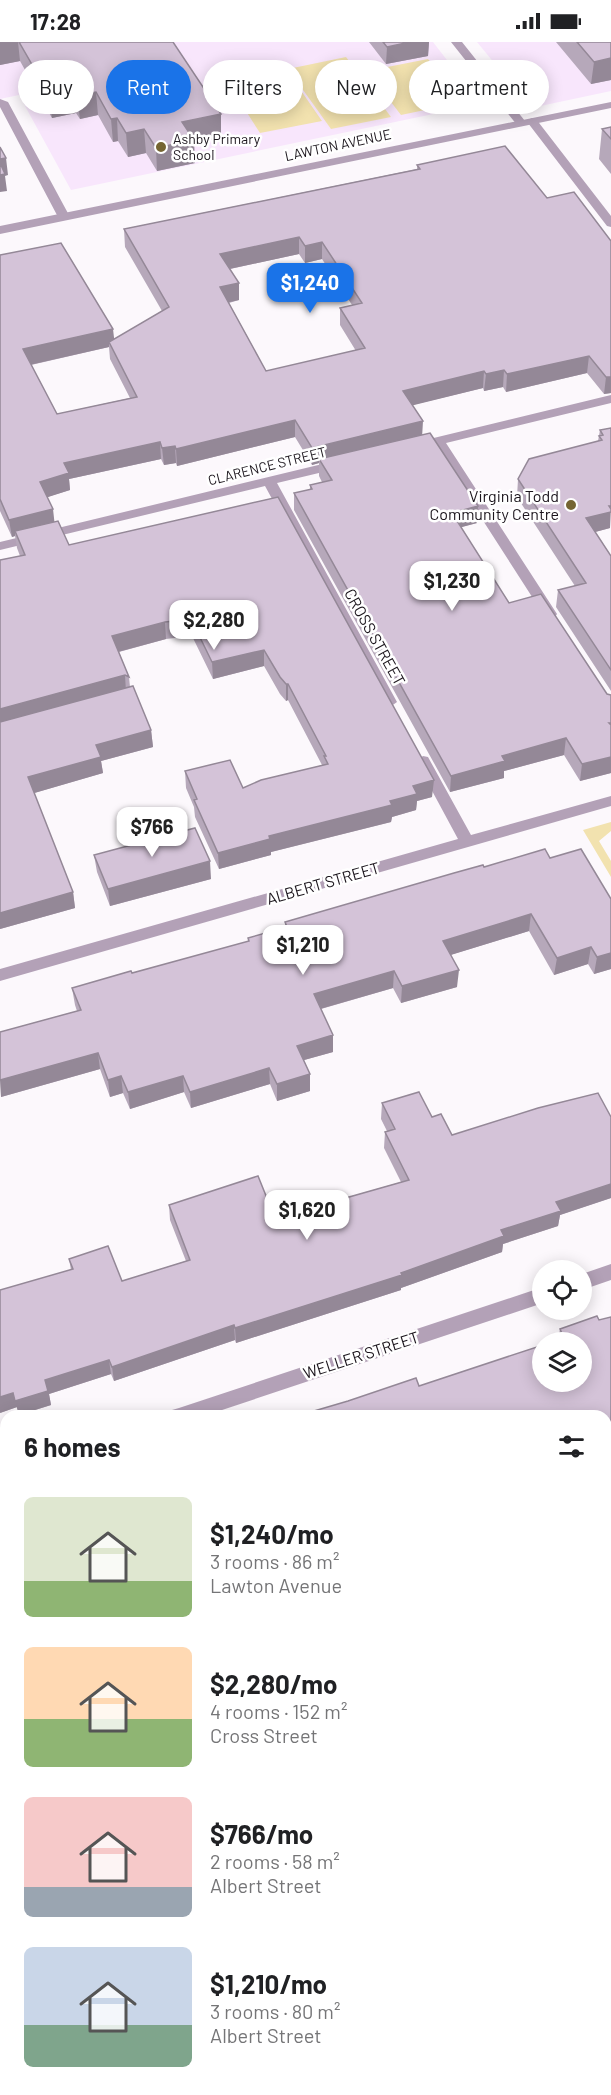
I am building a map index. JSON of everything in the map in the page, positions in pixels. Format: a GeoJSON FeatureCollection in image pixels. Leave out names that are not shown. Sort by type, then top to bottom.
{"type":"FeatureCollection","features":[{"type":"Feature","properties":{"kind":"street"},"geometry":{"type":"LineString","coordinates":[[456,42],[611,224]]}},
{"type":"Feature","properties":{"kind":"street"},"geometry":{"type":"LineString","coordinates":[[2,103],[64,217]]}},
{"type":"Feature","properties":{"kind":"street","name":"LAWTON AVENUE"},"geometry":{"type":"LineString","coordinates":[[0,230],[611,105]]}},
{"type":"Feature","properties":{"kind":"street"},"geometry":{"type":"LineString","coordinates":[[405,449],[611,399]]}},
{"type":"Feature","properties":{"kind":"street"},"geometry":{"type":"LineString","coordinates":[[438,441],[559,628]]}},
{"type":"Feature","properties":{"kind":"street","name":"CLARENCE STREET"},"geometry":{"type":"LineString","coordinates":[[0,546],[349,462]]}},
{"type":"Feature","properties":{"kind":"street","name":"CROSS STREET"},"geometry":{"type":"LineString","coordinates":[[269,481],[396,713]]}},
{"type":"Feature","properties":{"kind":"street"},"geometry":{"type":"LineString","coordinates":[[414,745],[467,842]]}},
{"type":"Feature","properties":{"kind":"street","name":"ALBERT STREET"},"geometry":{"type":"LineString","coordinates":[[0,975],[611,801]]}},
{"type":"Feature","properties":{"kind":"street"},"geometry":{"type":"LineString","coordinates":[[592,1279],[611,1272]]}},
{"type":"Feature","properties":{"kind":"street","name":"WELLER STREET"},"geometry":{"type":"LineString","coordinates":[[197,1410],[532,1299]]}},
{"type":"Feature","properties":{"kind":"shaded area"},"geometry":{"type":"Polygon","coordinates":[[[0,42],[433,42],[447,60],[409,60],[409,114],[433,114],[71,190],[29,114],[94,114],[94,60],[18,60],[18,95],[0,99],[0,42]]]}},
{"type":"Feature","properties":{"kind":"shaded area"},"geometry":{"type":"Polygon","coordinates":[[[477,42],[611,42],[611,91],[549,104],[549,60],[492,60],[477,42]]]}},
{"type":"Feature","properties":{"kind":"shaded area"},"geometry":{"type":"Polygon","coordinates":[[[346,57],[348,60],[332,60],[346,57]]]}},
{"type":"Feature","properties":{"kind":"shaded area"},"geometry":{"type":"Polygon","coordinates":[[[315,63],[315,107],[303,90],[303,66],[315,63]]]}},
{"type":"Feature","properties":{"kind":"shaded area"},"geometry":{"type":"Polygon","coordinates":[[[409,63],[409,113],[401,115],[397,110],[397,65],[409,63]]]}},
{"type":"Feature","properties":{"kind":"shaded area"},"geometry":{"type":"Polygon","coordinates":[[[303,94],[322,121],[260,133],[248,114],[303,114],[303,94]]]}},
{"type":"Feature","properties":{"kind":"shaded area"},"geometry":{"type":"Polygon","coordinates":[[[320,114],[389,114],[391,117],[331,129],[320,114]]]}},
{"type":"Feature","properties":{"kind":"shaded area"},"geometry":{"type":"Polygon","coordinates":[[[611,822],[611,831],[599,841],[611,861],[611,877],[583,830],[611,822]]]}},
{"type":"Feature","properties":{"kind":"building"},"geometry":{"type":"Polygon","coordinates":[[[19,42],[173,42],[185,60],[106,60],[106,110],[96,92],[94,92],[94,60],[29,60],[19,42]]]}},
{"type":"Feature","properties":{"kind":"building"},"geometry":{"type":"Polygon","coordinates":[[[383,42],[410,42],[387,47],[383,42]]]}},
{"type":"Feature","properties":{"kind":"building"},"geometry":{"type":"Polygon","coordinates":[[[577,42],[611,42],[611,58],[594,62],[577,42]]]}},
{"type":"Feature","properties":{"kind":"building"},"geometry":{"type":"Polygon","coordinates":[[[191,69],[203,87],[203,114],[221,114],[182,122],[194,140],[156,148],[144,129],[126,133],[117,118],[111,119],[108,114],[191,114],[191,69]]]}},
{"type":"Feature","properties":{"kind":"building"},"geometry":{"type":"Polygon","coordinates":[[[611,127],[611,139],[602,129],[611,127]]]}},
{"type":"Feature","properties":{"kind":"building"},"geometry":{"type":"Polygon","coordinates":[[[505,146],[547,198],[574,192],[611,241],[611,377],[606,377],[589,356],[507,374],[504,370],[486,374],[484,371],[403,391],[423,421],[312,448],[295,420],[176,449],[175,446],[162,448],[160,442],[64,463],[69,473],[40,482],[53,509],[9,520],[0,499],[0,255],[61,243],[113,329],[23,349],[57,414],[137,397],[109,342],[169,307],[124,229],[420,169],[417,165],[505,146]],[[299,237],[220,254],[239,283],[220,287],[266,371],[365,348],[340,308],[362,303],[322,242],[305,246],[299,237]]]}},
{"type":"Feature","properties":{"kind":"building"},"geometry":{"type":"Polygon","coordinates":[[[0,147],[6,158],[0,159],[0,147]]]}},
{"type":"Feature","properties":{"kind":"building"},"geometry":{"type":"Polygon","coordinates":[[[0,163],[5,174],[0,175],[0,163]]]}},
{"type":"Feature","properties":{"kind":"building"},"geometry":{"type":"Polygon","coordinates":[[[611,428],[611,506],[609,506],[611,512],[586,518],[611,556],[611,670],[558,590],[586,583],[518,479],[529,459],[602,440],[599,436],[603,435],[600,430],[611,428]]]}},
{"type":"Feature","properties":{"kind":"building"},"geometry":{"type":"Polygon","coordinates":[[[430,433],[478,506],[452,513],[509,603],[541,594],[607,694],[611,695],[611,723],[609,723],[611,725],[611,757],[582,764],[566,738],[502,756],[505,761],[451,776],[294,493],[312,489],[310,485],[332,480],[319,459],[430,433]]]}},
{"type":"Feature","properties":{"kind":"building"},"geometry":{"type":"Polygon","coordinates":[[[278,497],[434,780],[413,786],[417,794],[390,801],[392,805],[269,836],[270,839],[218,853],[194,800],[197,799],[185,771],[230,760],[243,788],[261,780],[328,764],[288,684],[280,677],[264,650],[212,662],[191,619],[165,622],[112,636],[129,677],[125,675],[0,709],[0,560],[25,555],[15,531],[58,521],[69,545],[278,497]]]}},
{"type":"Feature","properties":{"kind":"building"},"geometry":{"type":"Polygon","coordinates":[[[133,686],[151,730],[96,745],[101,757],[28,777],[73,892],[0,913],[0,722],[133,686]]]}},
{"type":"Feature","properties":{"kind":"building"},"geometry":{"type":"Polygon","coordinates":[[[195,828],[210,861],[108,889],[94,855],[195,828]]]}},
{"type":"Feature","properties":{"kind":"building"},"geometry":{"type":"Polygon","coordinates":[[[545,849],[550,858],[581,849],[611,899],[611,953],[597,957],[591,947],[557,958],[531,914],[443,941],[459,970],[402,986],[394,971],[314,994],[333,1035],[297,1046],[310,1074],[277,1084],[269,1068],[190,1092],[183,1076],[128,1092],[121,1076],[108,1080],[98,1053],[0,1080],[0,1032],[81,1010],[72,988],[249,941],[248,938],[287,927],[285,922],[545,849]]]}},
{"type":"Feature","properties":{"kind":"building"},"geometry":{"type":"Polygon","coordinates":[[[419,1092],[432,1117],[441,1114],[452,1135],[538,1108],[598,1093],[611,1117],[611,1184],[556,1202],[561,1211],[501,1230],[504,1236],[401,1273],[402,1275],[235,1328],[234,1325],[112,1367],[109,1360],[45,1380],[48,1391],[15,1401],[13,1393],[0,1397],[0,1290],[73,1269],[69,1259],[108,1246],[122,1281],[190,1260],[169,1205],[258,1176],[275,1218],[409,1180],[385,1132],[395,1129],[382,1103],[419,1092]]]}},
{"type":"Feature","properties":{"kind":"building"},"geometry":{"type":"Polygon","coordinates":[[[597,1316],[599,1320],[611,1317],[611,1410],[317,1410],[416,1378],[419,1386],[532,1349],[532,1392],[592,1392],[592,1332],[561,1332],[560,1329],[592,1320],[597,1316]]]}},
{"type":"Feature","properties":{"kind":"place","name":"Ashby Primary School"},"geometry":{"type":"Point","coordinates":[161,147]}},
{"type":"Feature","properties":{"kind":"place","name":"Virginia Todd Community Centre"},"geometry":{"type":"Point","coordinates":[571,505]}}]}
